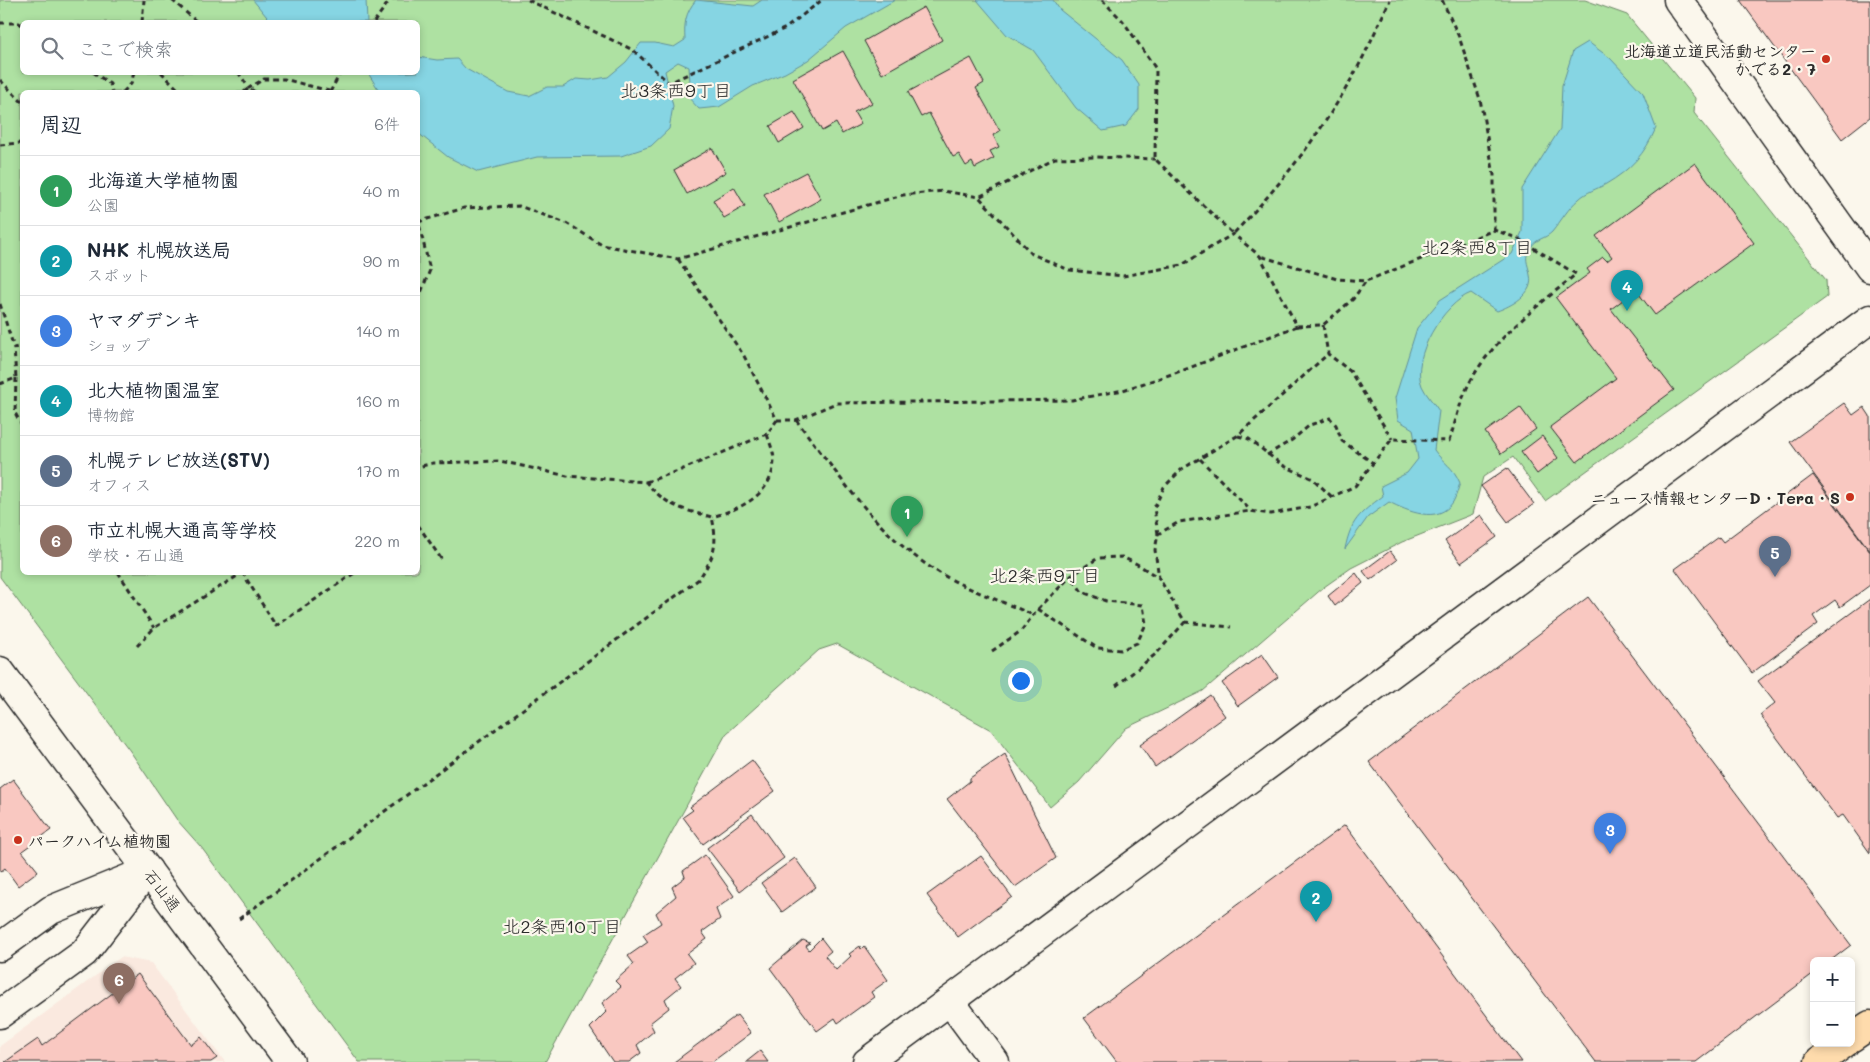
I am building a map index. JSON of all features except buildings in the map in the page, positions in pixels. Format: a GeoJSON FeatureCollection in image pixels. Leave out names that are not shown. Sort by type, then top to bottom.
{"type":"FeatureCollection","features":[{"type":"Feature","properties":{"kind":"highway"},"geometry":{"type":"LineString","coordinates":[[1855,1035],[1870,1025]]}},
{"type":"Feature","properties":{"kind":"highway"},"geometry":{"type":"LineString","coordinates":[[1819,1062],[1840,1047]]}},
{"type":"Feature","properties":{"kind":"street"},"geometry":{"type":"LineString","coordinates":[[1678,0],[1870,268]]}},
{"type":"Feature","properties":{"kind":"street"},"geometry":{"type":"LineString","coordinates":[[867,1062],[1870,319]]}},
{"type":"Feature","properties":{"kind":"street","name":"石山通"},"geometry":{"type":"LineString","coordinates":[[0,671],[290,1062]]}},
{"type":"Feature","properties":{"kind":"street"},"geometry":{"type":"LineString","coordinates":[[0,947],[51,910],[148,870]]}},
{"type":"Feature","properties":{"kind":"street"},"geometry":{"type":"LineString","coordinates":[[0,1014],[84,952],[148,870]]}},
{"type":"Feature","properties":{"kind":"street"},"geometry":{"type":"LineString","coordinates":[[950,1001],[995,1062]]}},
{"type":"Feature","properties":{"kind":"path"},"geometry":{"type":"LineString","coordinates":[[142,20],[144,0]]}},
{"type":"Feature","properties":{"kind":"path"},"geometry":{"type":"LineString","coordinates":[[172,0],[195,20]]}},
{"type":"Feature","properties":{"kind":"path"},"geometry":{"type":"LineString","coordinates":[[528,0],[633,50],[668,83],[786,28],[822,0]]}},
{"type":"Feature","properties":{"kind":"path"},"geometry":{"type":"LineString","coordinates":[[1102,0],[1123,21],[1156,69],[1154,159]]}},
{"type":"Feature","properties":{"kind":"path"},"geometry":{"type":"LineString","coordinates":[[420,220],[464,208],[519,206],[566,223],[602,245],[678,258],[903,195],[944,190],[979,197],[1032,254],[1069,270],[1123,276],[1182,265],[1233,234],[1270,195],[1311,144],[1350,82],[1390,0]]}},
{"type":"Feature","properties":{"kind":"path"},"geometry":{"type":"LineString","coordinates":[[1442,0],[1459,37],[1480,99],[1494,175],[1494,230]]}},
{"type":"Feature","properties":{"kind":"path"},"geometry":{"type":"LineString","coordinates":[[375,20],[387,1]]}},
{"type":"Feature","properties":{"kind":"path"},"geometry":{"type":"LineString","coordinates":[[0,23],[20,24]]}},
{"type":"Feature","properties":{"kind":"path"},"geometry":{"type":"LineString","coordinates":[[97,75],[110,84],[112,90]]}},
{"type":"Feature","properties":{"kind":"path"},"geometry":{"type":"LineString","coordinates":[[125,90],[131,84],[133,75]]}},
{"type":"Feature","properties":{"kind":"path"},"geometry":{"type":"LineString","coordinates":[[164,75],[179,90]]}},
{"type":"Feature","properties":{"kind":"path"},"geometry":{"type":"LineString","coordinates":[[240,75],[248,88],[252,90]]}},
{"type":"Feature","properties":{"kind":"path"},"geometry":{"type":"LineString","coordinates":[[330,90],[339,75]]}},
{"type":"Feature","properties":{"kind":"path"},"geometry":{"type":"LineString","coordinates":[[248,88],[264,79],[284,80],[322,90]]}},
{"type":"Feature","properties":{"kind":"path"},"geometry":{"type":"LineString","coordinates":[[0,80],[20,100]]}},
{"type":"Feature","properties":{"kind":"path"},"geometry":{"type":"LineString","coordinates":[[0,145],[20,144]]}},
{"type":"Feature","properties":{"kind":"path"},"geometry":{"type":"LineString","coordinates":[[979,197],[1055,158],[1094,156],[1154,159],[1233,234],[1260,256],[1297,326]]}},
{"type":"Feature","properties":{"kind":"path"},"geometry":{"type":"LineString","coordinates":[[420,229],[430,270],[420,295]]}},
{"type":"Feature","properties":{"kind":"path"},"geometry":{"type":"LineString","coordinates":[[1260,256],[1337,278],[1366,281],[1494,230],[1516,238],[1576,274],[1524,318],[1490,353],[1466,390],[1449,441],[1392,439]]}},
{"type":"Feature","properties":{"kind":"path"},"geometry":{"type":"LineString","coordinates":[[678,258],[744,356],[777,420]]}},
{"type":"Feature","properties":{"kind":"path"},"geometry":{"type":"LineString","coordinates":[[777,420],[796,420],[836,403],[1072,400],[1123,390],[1167,376],[1297,326],[1323,324],[1353,299],[1366,281]]}},
{"type":"Feature","properties":{"kind":"path"},"geometry":{"type":"LineString","coordinates":[[0,304],[14,348],[16,378],[15,413],[20,421]]}},
{"type":"Feature","properties":{"kind":"path"},"geometry":{"type":"LineString","coordinates":[[1323,324],[1328,354],[1350,371],[1392,439]]}},
{"type":"Feature","properties":{"kind":"path"},"geometry":{"type":"LineString","coordinates":[[14,348],[20,346]]}},
{"type":"Feature","properties":{"kind":"path"},"geometry":{"type":"LineString","coordinates":[[1185,622],[1159,578],[1155,550],[1158,534],[1154,508],[1164,487],[1182,469],[1238,436],[1328,354]]}},
{"type":"Feature","properties":{"kind":"path"},"geometry":{"type":"LineString","coordinates":[[0,384],[16,378]]}},
{"type":"Feature","properties":{"kind":"path"},"geometry":{"type":"LineString","coordinates":[[1267,455],[1292,440],[1310,425],[1330,418],[1336,424],[1342,441],[1372,464]]}},
{"type":"Feature","properties":{"kind":"path"},"geometry":{"type":"LineString","coordinates":[[420,466],[433,463],[500,461],[567,476],[646,482],[681,470],[766,434],[777,420]]}},
{"type":"Feature","properties":{"kind":"path"},"geometry":{"type":"LineString","coordinates":[[796,420],[840,478],[907,550],[943,575],[1034,615]]}},
{"type":"Feature","properties":{"kind":"path"},"geometry":{"type":"LineString","coordinates":[[646,482],[655,493],[679,509],[712,517],[734,510],[752,501],[768,481],[774,460],[766,434]]}},
{"type":"Feature","properties":{"kind":"path"},"geometry":{"type":"LineString","coordinates":[[1238,436],[1250,440],[1282,465],[1313,479],[1332,497]]}},
{"type":"Feature","properties":{"kind":"path"},"geometry":{"type":"LineString","coordinates":[[1158,534],[1179,522],[1250,511],[1271,514],[1310,507],[1355,486],[1392,439]]}},
{"type":"Feature","properties":{"kind":"path"},"geometry":{"type":"LineString","coordinates":[[1200,459],[1226,483],[1250,511]]}},
{"type":"Feature","properties":{"kind":"path"},"geometry":{"type":"LineString","coordinates":[[239,918],[699,579],[712,560],[717,538],[712,517]]}},
{"type":"Feature","properties":{"kind":"path"},"geometry":{"type":"LineString","coordinates":[[420,532],[442,560]]}},
{"type":"Feature","properties":{"kind":"path"},"geometry":{"type":"LineString","coordinates":[[992,651],[1021,631],[1038,609],[1071,576],[1098,558],[1122,557],[1159,578]]}},
{"type":"Feature","properties":{"kind":"path"},"geometry":{"type":"LineString","coordinates":[[120,575],[154,628]]}},
{"type":"Feature","properties":{"kind":"path"},"geometry":{"type":"LineString","coordinates":[[137,646],[154,628],[239,575]]}},
{"type":"Feature","properties":{"kind":"path"},"geometry":{"type":"LineString","coordinates":[[243,575],[276,626],[352,575]]}},
{"type":"Feature","properties":{"kind":"path"},"geometry":{"type":"LineString","coordinates":[[1038,609],[1097,648],[1121,650],[1136,643],[1146,624],[1143,605],[1106,601],[1082,592],[1071,576]]}},
{"type":"Feature","properties":{"kind":"path"},"geometry":{"type":"LineString","coordinates":[[1185,622],[1231,627]]}},
{"type":"Feature","properties":{"kind":"path"},"geometry":{"type":"LineString","coordinates":[[1116,686],[1157,653],[1185,622]]}},
{"type":"Feature","properties":{"kind":"shaded area"},"geometry":{"type":"Polygon","coordinates":[[[121,957],[151,963],[225,1062],[0,1062],[0,1046],[121,957]]]}},
{"type":"Feature","properties":{"kind":"green space"},"geometry":{"type":"Polygon","coordinates":[[[0,0],[1585,0],[1627,15],[1695,98],[1694,113],[1826,280],[1827,297],[1545,501],[1513,457],[1483,477],[1473,514],[1402,542],[1351,568],[1324,587],[1203,691],[1126,728],[1079,782],[1050,807],[991,730],[837,644],[819,650],[726,734],[545,1062],[359,1062],[201,847],[177,820],[130,751],[0,577],[0,0]]]}},
{"type":"Feature","properties":{"kind":"water"},"geometry":{"type":"Polygon","coordinates":[[[253,0],[366,0],[367,20],[269,20],[253,0]]]}},
{"type":"Feature","properties":{"kind":"water"},"geometry":{"type":"Polygon","coordinates":[[[696,0],[753,6],[762,0],[895,0],[846,28],[808,60],[785,73],[753,86],[719,107],[699,109],[687,96],[690,83],[689,67],[678,62],[665,71],[673,106],[669,129],[651,146],[621,156],[537,157],[478,172],[448,157],[420,135],[420,90],[379,90],[369,75],[420,75],[420,57],[437,60],[457,59],[466,69],[508,92],[529,96],[547,87],[563,87],[576,79],[590,80],[608,77],[626,62],[641,43],[655,43],[674,47],[685,40],[686,19],[689,9],[696,0]]]}},
{"type":"Feature","properties":{"kind":"water"},"geometry":{"type":"Polygon","coordinates":[[[977,0],[1053,0],[1060,10],[1122,60],[1139,85],[1139,109],[1126,126],[1103,131],[1076,108],[1033,50],[1007,35],[977,0]]]}},
{"type":"Feature","properties":{"kind":"water"},"geometry":{"type":"Polygon","coordinates":[[[1588,42],[1610,58],[1643,93],[1656,128],[1652,137],[1642,153],[1629,167],[1606,184],[1588,192],[1571,206],[1552,232],[1533,244],[1527,258],[1531,282],[1521,298],[1497,311],[1471,293],[1450,308],[1440,319],[1425,346],[1420,374],[1422,386],[1439,411],[1434,450],[1451,469],[1460,483],[1455,498],[1447,509],[1431,514],[1413,512],[1389,502],[1368,517],[1345,549],[1350,531],[1357,518],[1383,496],[1381,486],[1407,473],[1418,459],[1413,429],[1398,420],[1395,398],[1417,328],[1440,300],[1512,254],[1522,232],[1522,189],[1560,129],[1562,86],[1573,51],[1588,42]]]}},
{"type":"Feature","properties":{"kind":"place","name":"北海道立道民活動センター かでる2・7"},"geometry":{"type":"Point","coordinates":[1826,59]}},
{"type":"Feature","properties":{"kind":"place","name":"北大植物園温室"},"geometry":{"type":"Point","coordinates":[1627,311]}},
{"type":"Feature","properties":{"kind":"place","name":"ニュース情報センターD・Tera・S"},"geometry":{"type":"Point","coordinates":[1850,497]}},
{"type":"Feature","properties":{"kind":"place","name":"北海道大学植物園"},"geometry":{"type":"Point","coordinates":[907,537]}},
{"type":"Feature","properties":{"kind":"place","name":"札幌テレビ放送(STV)"},"geometry":{"type":"Point","coordinates":[1775,577]}},
{"type":"Feature","properties":{"kind":"place","name":"パークハイム植物園"},"geometry":{"type":"Point","coordinates":[18,840]}},
{"type":"Feature","properties":{"kind":"place","name":"ヤマダデンキ"},"geometry":{"type":"Point","coordinates":[1610,854]}},
{"type":"Feature","properties":{"kind":"place","name":"NHK 札幌放送局"},"geometry":{"type":"Point","coordinates":[1316,922]}},
{"type":"Feature","properties":{"kind":"place","name":"市立札幌大通高等学校"},"geometry":{"type":"Point","coordinates":[119,1004]}},
{"type":"Feature","properties":{"kind":"district","name":"北3条西9丁目"},"geometry":{"type":"Point","coordinates":[676,90]}},
{"type":"Feature","properties":{"kind":"district","name":"北2条西8丁目"},"geometry":{"type":"Point","coordinates":[1477,247]}},
{"type":"Feature","properties":{"kind":"district","name":"北2条西9丁目"},"geometry":{"type":"Point","coordinates":[1045,575]}},
{"type":"Feature","properties":{"kind":"district","name":"北2条西10丁目"},"geometry":{"type":"Point","coordinates":[562,926]}}]}
